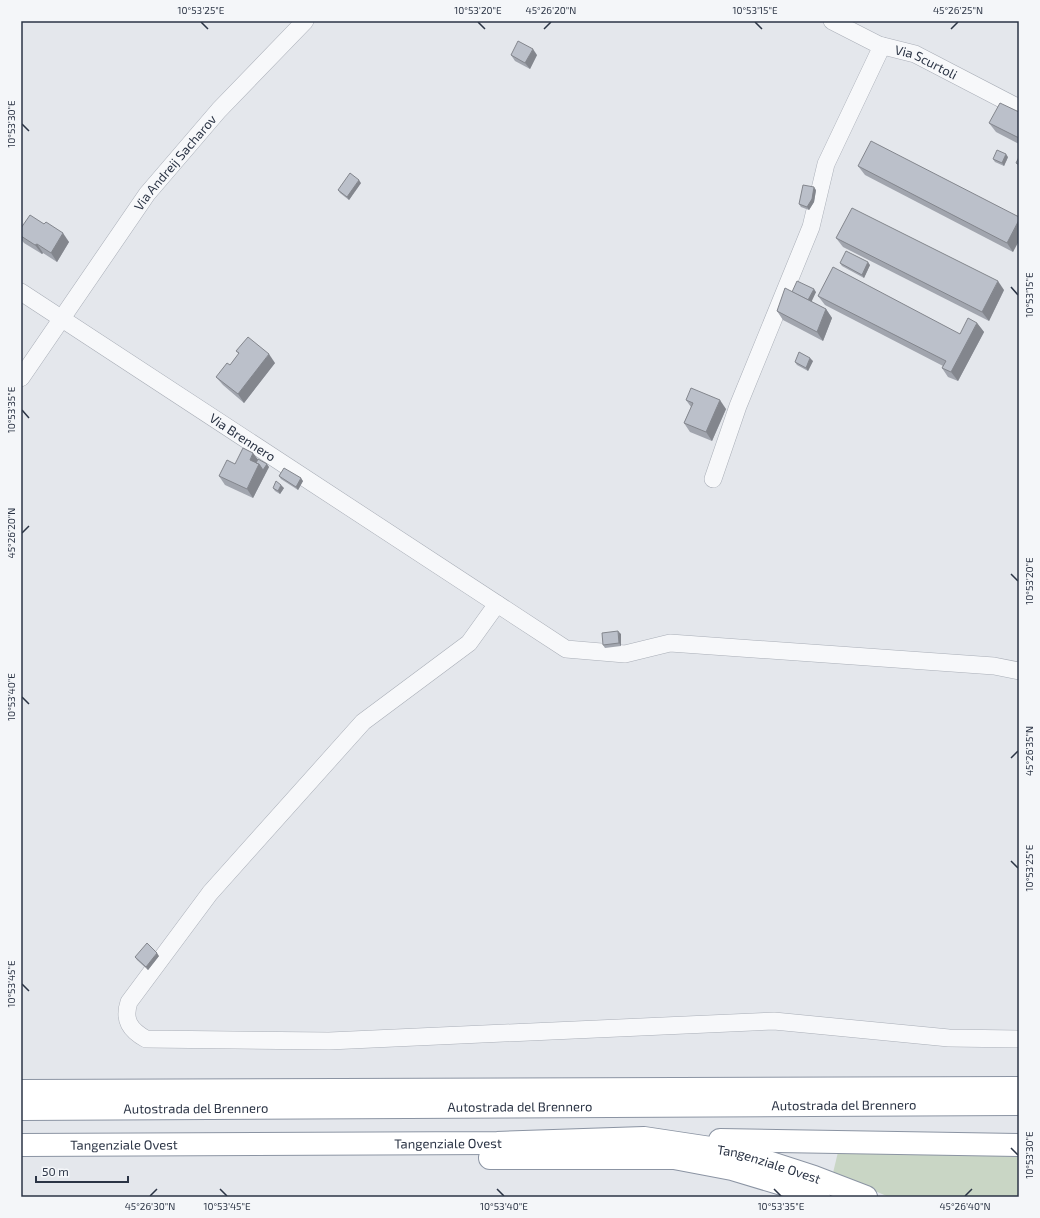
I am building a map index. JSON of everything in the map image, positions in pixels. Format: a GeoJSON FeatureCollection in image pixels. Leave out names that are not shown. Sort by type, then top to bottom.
{"type":"FeatureCollection","features":[{"type":"Feature","properties":{"kind":"highway","name":"Autostrada del Brennero"},"geometry":{"type":"LineString","coordinates":[[21,1091],[1019,1088]]}},
{"type":"Feature","properties":{"kind":"highway","name":"Autostrada del Brennero"},"geometry":{"type":"LineString","coordinates":[[21,1109],[1019,1104]]}},
{"type":"Feature","properties":{"kind":"highway","name":"Tangenziale Ovest"},"geometry":{"type":"LineString","coordinates":[[21,1145],[497,1143],[644,1138],[737,1152],[814,1177],[866,1197]]}},
{"type":"Feature","properties":{"kind":"highway"},"geometry":{"type":"LineString","coordinates":[[644,1138],[1019,1145]]}},
{"type":"Feature","properties":{"kind":"highway","name":"Tangenziale Ovest"},"geometry":{"type":"LineString","coordinates":[[21,1159],[674,1158],[732,1169],[792,1187],[819,1197]]}},
{"type":"Feature","properties":{"kind":"street","name":"Via Andreij Sacharov"},"geometry":{"type":"LineString","coordinates":[[21,378],[147,194],[219,110],[305,21]]}},
{"type":"Feature","properties":{"kind":"street","name":"Via Scurtoli"},"geometry":{"type":"LineString","coordinates":[[832,21],[882,46],[915,54],[1019,108]]}},
{"type":"Feature","properties":{"kind":"street"},"geometry":{"type":"LineString","coordinates":[[713,479],[738,406],[811,226],[826,164],[882,46]]}},
{"type":"Feature","properties":{"kind":"street","name":"Via Brennero"},"geometry":{"type":"LineString","coordinates":[[21,292],[566,649],[626,654],[670,644],[994,666],[1019,671]]}},
{"type":"Feature","properties":{"kind":"street"},"geometry":{"type":"LineString","coordinates":[[497,604],[469,643],[363,722],[210,893],[129,1002],[126,1011],[126,1018],[137,1034],[146,1039],[329,1041],[774,1021],[949,1038],[1019,1039]]}},
{"type":"Feature","properties":{"kind":"green space"},"geometry":{"type":"Polygon","coordinates":[[[838,1152],[1019,1155],[1019,1197],[889,1197],[833,1173],[838,1152]]]}},
{"type":"Feature","properties":{"kind":"building"},"geometry":{"type":"Polygon","coordinates":[[[518,41],[533,49],[525,63],[511,55],[518,41]]]}},
{"type":"Feature","properties":{"kind":"building"},"geometry":{"type":"Polygon","coordinates":[[[1000,103],[1019,112],[1019,138],[989,123],[1000,103]]]}},
{"type":"Feature","properties":{"kind":"building"},"geometry":{"type":"Polygon","coordinates":[[[871,141],[1019,217],[1019,220],[1007,243],[858,166],[871,141]]]}},
{"type":"Feature","properties":{"kind":"building"},"geometry":{"type":"Polygon","coordinates":[[[997,150],[1006,154],[1002,163],[993,159],[997,150]]]}},
{"type":"Feature","properties":{"kind":"building"},"geometry":{"type":"Polygon","coordinates":[[[1019,157],[1019,165],[1016,163],[1019,157]]]}},
{"type":"Feature","properties":{"kind":"building"},"geometry":{"type":"Polygon","coordinates":[[[350,173],[359,180],[347,197],[338,190],[350,173]]]}},
{"type":"Feature","properties":{"kind":"building"},"geometry":{"type":"Polygon","coordinates":[[[803,185],[814,187],[812,199],[807,207],[799,204],[803,185]]]}},
{"type":"Feature","properties":{"kind":"building"},"geometry":{"type":"Polygon","coordinates":[[[852,208],[998,281],[982,312],[836,238],[852,208]]]}},
{"type":"Feature","properties":{"kind":"building"},"geometry":{"type":"Polygon","coordinates":[[[30,215],[44,224],[46,222],[63,233],[51,253],[21,236],[21,228],[30,215]]]}},
{"type":"Feature","properties":{"kind":"building"},"geometry":{"type":"Polygon","coordinates":[[[846,251],[868,262],[862,275],[840,263],[846,251]]]}},
{"type":"Feature","properties":{"kind":"building"},"geometry":{"type":"Polygon","coordinates":[[[833,267],[960,334],[968,318],[977,323],[951,372],[942,368],[946,361],[818,296],[833,267]]]}},
{"type":"Feature","properties":{"kind":"building"},"geometry":{"type":"Polygon","coordinates":[[[797,281],[814,289],[808,300],[792,292],[797,281]]]}},
{"type":"Feature","properties":{"kind":"building"},"geometry":{"type":"Polygon","coordinates":[[[785,288],[826,309],[817,332],[777,311],[785,288]]]}},
{"type":"Feature","properties":{"kind":"building"},"geometry":{"type":"Polygon","coordinates":[[[248,337],[269,354],[238,394],[216,377],[227,363],[230,365],[239,353],[236,351],[248,337]]]}},
{"type":"Feature","properties":{"kind":"building"},"geometry":{"type":"Polygon","coordinates":[[[799,352],[810,358],[806,368],[795,362],[799,352]]]}},
{"type":"Feature","properties":{"kind":"building"},"geometry":{"type":"Polygon","coordinates":[[[691,388],[720,400],[706,432],[684,423],[693,403],[686,400],[691,388]]]}},
{"type":"Feature","properties":{"kind":"building"},"geometry":{"type":"Polygon","coordinates":[[[243,448],[253,453],[250,460],[259,464],[247,489],[219,476],[227,460],[235,464],[243,448]]]}},
{"type":"Feature","properties":{"kind":"building"},"geometry":{"type":"Polygon","coordinates":[[[258,459],[267,464],[263,470],[259,464],[256,463],[258,459]]]}},
{"type":"Feature","properties":{"kind":"building"},"geometry":{"type":"Polygon","coordinates":[[[284,468],[301,478],[296,487],[279,476],[284,468]]]}},
{"type":"Feature","properties":{"kind":"building"},"geometry":{"type":"Polygon","coordinates":[[[276,481],[281,485],[278,491],[273,488],[276,481]]]}},
{"type":"Feature","properties":{"kind":"building"},"geometry":{"type":"Polygon","coordinates":[[[618,631],[619,643],[603,645],[602,633],[618,631]]]}},
{"type":"Feature","properties":{"kind":"building"},"geometry":{"type":"Polygon","coordinates":[[[147,943],[157,953],[146,967],[135,957],[147,943]]]}}]}
